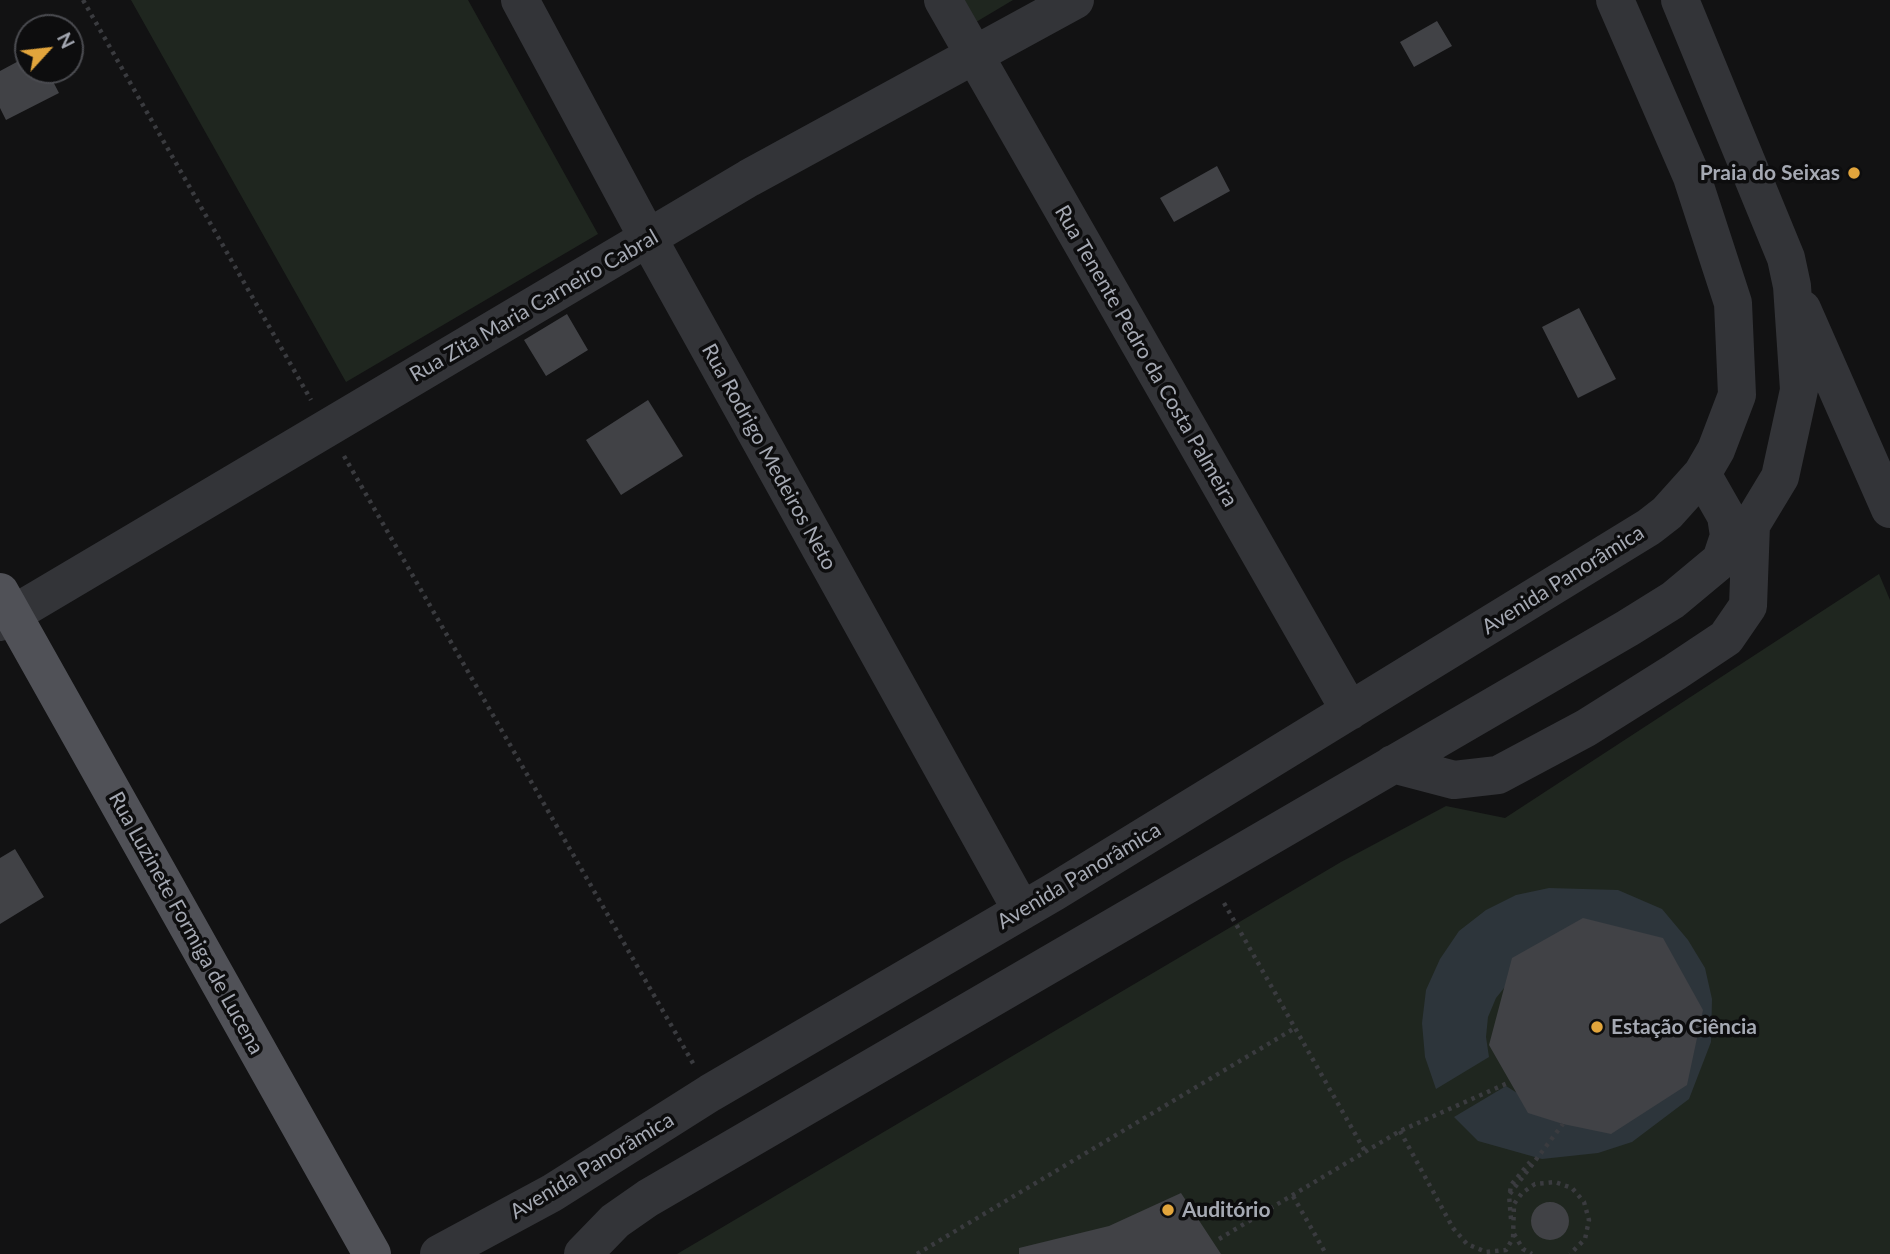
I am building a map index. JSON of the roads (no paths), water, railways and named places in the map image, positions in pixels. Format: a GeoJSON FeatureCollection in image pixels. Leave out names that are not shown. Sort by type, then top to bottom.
{"type":"FeatureCollection","features":[{"type":"Feature","properties":{"kind":"main road","name":"Rua Luzinete Formiga de Lucena"},"geometry":{"type":"LineString","coordinates":[[4,609],[372,1254]]}},
{"type":"Feature","properties":{"kind":"street","name":"Rua Rodrigo Medeiros Neto"},"geometry":{"type":"LineString","coordinates":[[520,0],[649,240],[1023,911]]}},
{"type":"Feature","properties":{"kind":"street","name":"Rua Tenente Pedro da Costa Palmeira"},"geometry":{"type":"LineString","coordinates":[[943,0],[1350,711]]}},
{"type":"Feature","properties":{"kind":"street","name":"Rua Zita Maria Carneiro Cabral"},"geometry":{"type":"LineString","coordinates":[[4,609],[327,427],[649,240],[749,178],[1074,0]]}},
{"type":"Feature","properties":{"kind":"street","name":"Avenida Panorâmica"},"geometry":{"type":"LineString","coordinates":[[439,1254],[552,1193],[710,1093],[1023,911],[1649,527],[1667,513],[1702,474],[1716,450],[1737,395],[1733,303],[1692,177],[1615,0]]}},
{"type":"Feature","properties":{"kind":"street"},"geometry":{"type":"LineString","coordinates":[[583,1254],[615,1222],[648,1198],[1673,600],[1721,559],[1751,525],[1780,477],[1799,390],[1792,286],[1786,258],[1681,0]]}},
{"type":"Feature","properties":{"kind":"street"},"geometry":{"type":"LineString","coordinates":[[1792,286],[1890,509]]}},
{"type":"Feature","properties":{"kind":"street"},"geometry":{"type":"LineString","coordinates":[[1702,474],[1727,516],[1729,536],[1721,559]]}},
{"type":"Feature","properties":{"kind":"street"},"geometry":{"type":"LineString","coordinates":[[1393,764],[1454,780],[1498,775],[1586,728],[1726,638],[1748,606],[1751,525]]}},
{"type":"Feature","properties":{"kind":"place","name":"Praia do Seixas"},"geometry":{"type":"Point","coordinates":[1854,173]}},
{"type":"Feature","properties":{"kind":"place","name":"Estação Ciência"},"geometry":{"type":"Point","coordinates":[1597,1027]}},
{"type":"Feature","properties":{"kind":"place","name":"Auditório"},"geometry":{"type":"Point","coordinates":[1168,1210]}}]}
